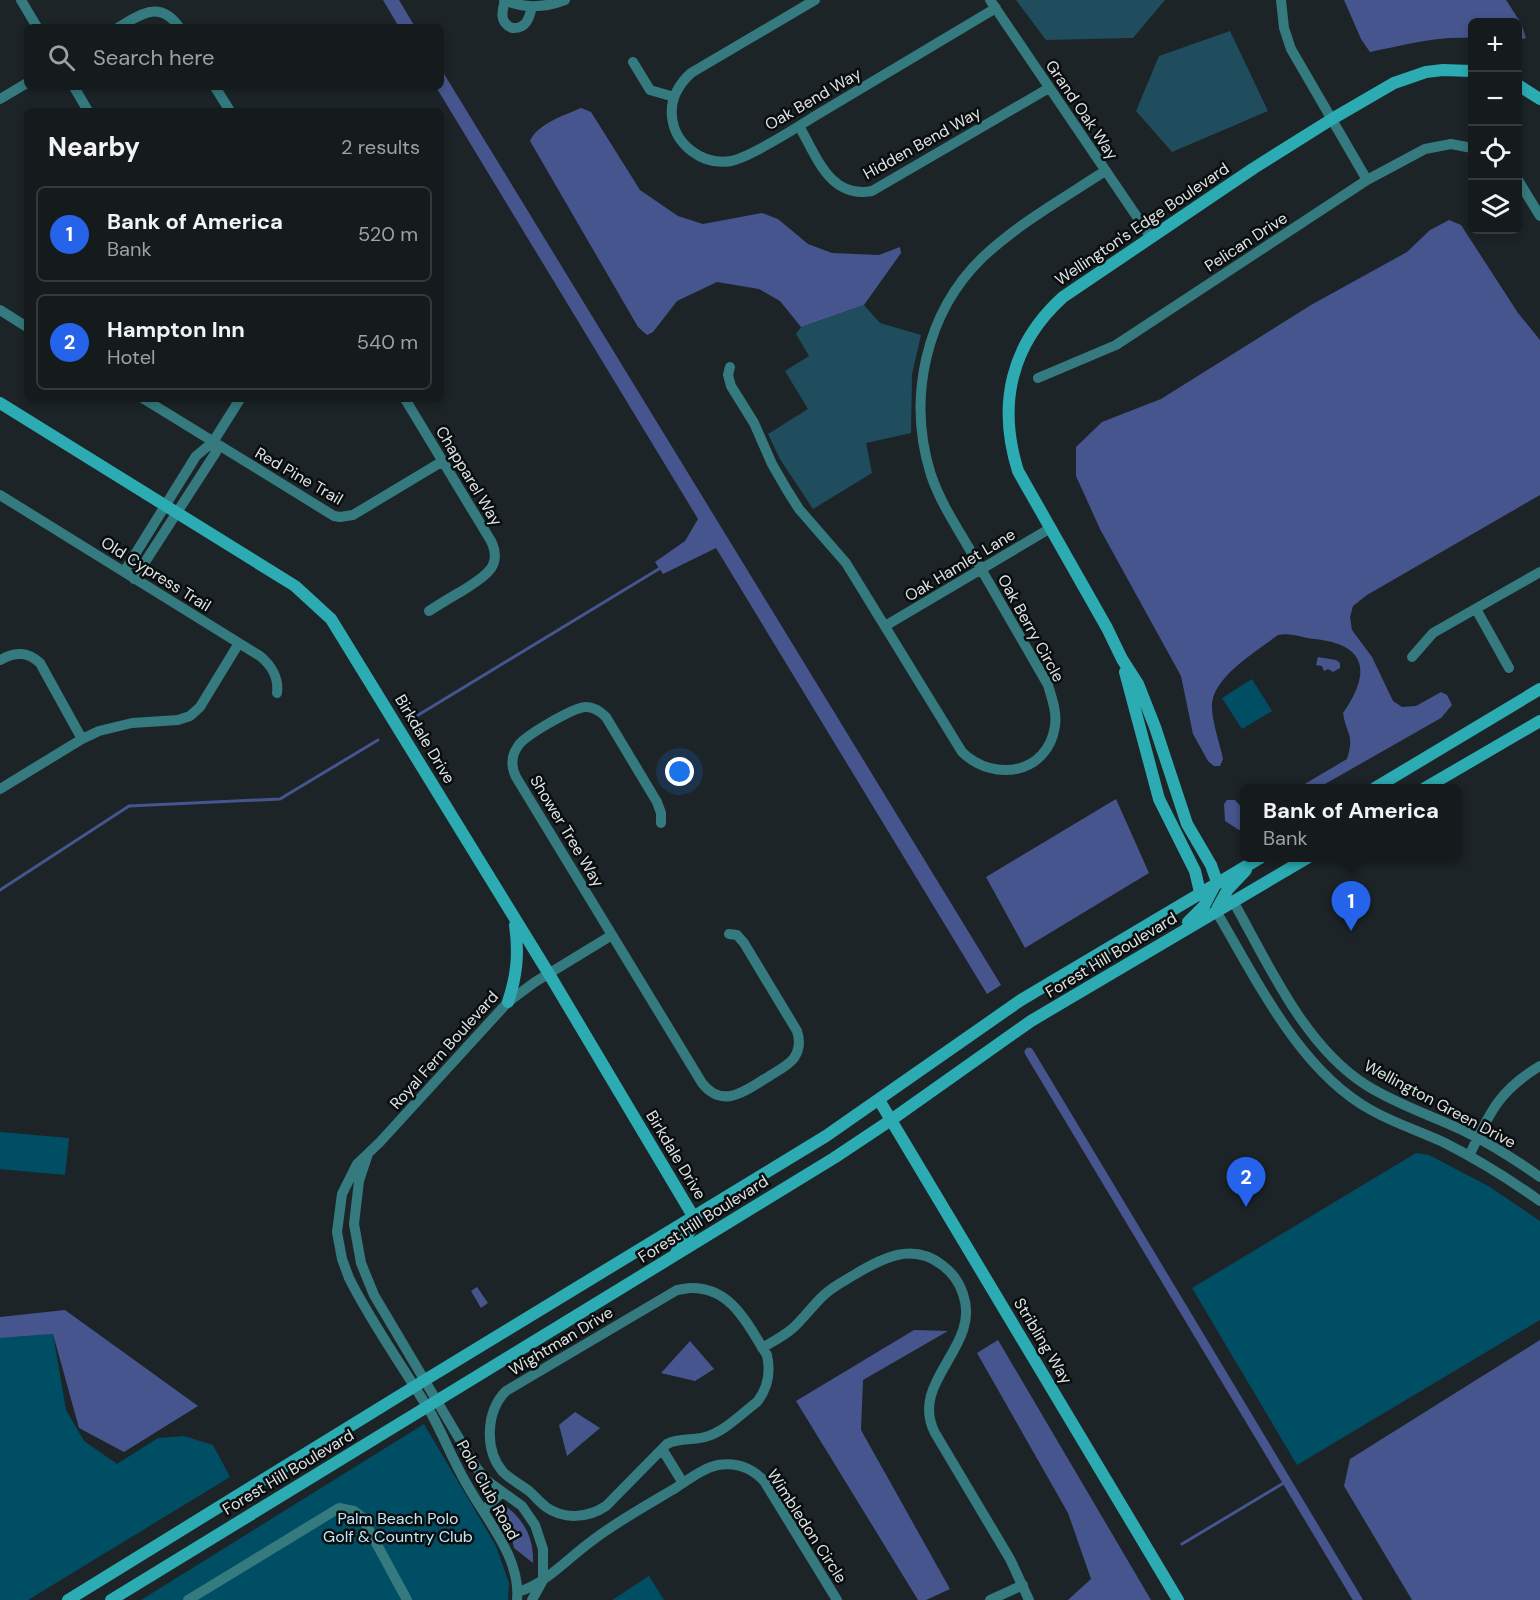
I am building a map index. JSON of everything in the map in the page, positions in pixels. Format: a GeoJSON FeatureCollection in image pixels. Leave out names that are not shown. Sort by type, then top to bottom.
{"type":"FeatureCollection","features":[{"type":"Feature","properties":{"kind":"main road","name":"Wellington's Edge Boulevard"},"geometry":{"type":"LineString","coordinates":[[1217,882],[1211,865],[1184,816],[1155,727],[1138,684],[1026,488],[1012,453],[1008,416],[1009,397],[1017,363],[1032,332],[1054,305],[1150,236],[1332,119],[1394,82],[1410,76],[1443,70],[1468,71]]}},
{"type":"Feature","properties":{"kind":"main road"},"geometry":{"type":"LineString","coordinates":[[1522,88],[1540,99]]}},
{"type":"Feature","properties":{"kind":"main road","name":"Birkdale Drive"},"geometry":{"type":"LineString","coordinates":[[0,403],[295,586],[331,619],[549,974],[693,1216]]}},
{"type":"Feature","properties":{"kind":"main road","name":"Wellington's Edge Boulevard"},"geometry":{"type":"LineString","coordinates":[[1122,659],[1160,799],[1195,871],[1200,892]]}},
{"type":"Feature","properties":{"kind":"main road"},"geometry":{"type":"LineString","coordinates":[[1383,784],[1540,689]]}},
{"type":"Feature","properties":{"kind":"main road"},"geometry":{"type":"LineString","coordinates":[[1433,784],[1540,721]]}},
{"type":"Feature","properties":{"kind":"main road","name":"Forest Hill Boulevard"},"geometry":{"type":"LineString","coordinates":[[425,1397],[425,1380],[826,1136],[1021,1000],[1252,862]]}},
{"type":"Feature","properties":{"kind":"main road"},"geometry":{"type":"LineString","coordinates":[[1216,911],[1228,890],[1254,862]]}},
{"type":"Feature","properties":{"kind":"main road","name":"Forest Hill Boulevard"},"geometry":{"type":"LineString","coordinates":[[68,1600],[675,1255],[891,1120],[1031,1021],[1300,862]]}},
{"type":"Feature","properties":{"kind":"main road"},"geometry":{"type":"LineString","coordinates":[[1171,938],[1204,906],[1217,882]]}},
{"type":"Feature","properties":{"kind":"main road"},"geometry":{"type":"LineString","coordinates":[[508,1002],[519,954],[515,920]]}},
{"type":"Feature","properties":{"kind":"main road","name":"Stribling Way"},"geometry":{"type":"LineString","coordinates":[[879,1100],[1178,1600]]}},
{"type":"Feature","properties":{"kind":"main road"},"geometry":{"type":"LineString","coordinates":[[675,1255],[691,1229],[693,1216]]}},
{"type":"Feature","properties":{"kind":"main road","name":"Forest Hill Boulevard"},"geometry":{"type":"LineString","coordinates":[[111,1600],[425,1397]]}},
{"type":"Feature","properties":{"kind":"street"},"geometry":{"type":"LineString","coordinates":[[21,0],[35,24]]}},
{"type":"Feature","properties":{"kind":"street"},"geometry":{"type":"LineString","coordinates":[[532,7],[526,24],[522,27],[512,28],[503,22],[505,0],[532,7],[542,7],[565,0]]}},
{"type":"Feature","properties":{"kind":"street"},"geometry":{"type":"LineString","coordinates":[[633,62],[650,90],[674,97],[678,88],[691,73],[815,0]]}},
{"type":"Feature","properties":{"kind":"street"},"geometry":{"type":"LineString","coordinates":[[1281,0],[1284,28],[1291,49],[1367,180]]}},
{"type":"Feature","properties":{"kind":"street","name":"Oak Bend Way"},"geometry":{"type":"LineString","coordinates":[[674,97],[672,116],[678,136],[692,152],[723,162],[740,158],[799,126],[993,4]]}},
{"type":"Feature","properties":{"kind":"street","name":"Grand Oak Way"},"geometry":{"type":"LineString","coordinates":[[993,4],[1150,236]]}},
{"type":"Feature","properties":{"kind":"street"},"geometry":{"type":"LineString","coordinates":[[124,24],[142,13],[155,11],[168,15],[176,24]]}},
{"type":"Feature","properties":{"kind":"street"},"geometry":{"type":"LineString","coordinates":[[0,99],[24,85]]}},
{"type":"Feature","properties":{"kind":"street","name":"Hidden Bend Way"},"geometry":{"type":"LineString","coordinates":[[799,126],[831,180],[845,190],[863,193],[872,191],[1049,88]]}},
{"type":"Feature","properties":{"kind":"street"},"geometry":{"type":"LineString","coordinates":[[76,90],[86,108]]}},
{"type":"Feature","properties":{"kind":"street"},"geometry":{"type":"LineString","coordinates":[[217,90],[228,108]]}},
{"type":"Feature","properties":{"kind":"street","name":"Pelican Drive"},"geometry":{"type":"LineString","coordinates":[[1038,378],[1116,345],[1367,180],[1425,148],[1451,144],[1468,147]]}},
{"type":"Feature","properties":{"kind":"street","name":"Oak Berry Circle"},"geometry":{"type":"LineString","coordinates":[[730,367],[728,375],[731,386],[754,423],[772,464],[787,490],[799,509],[836,550],[962,752],[970,760],[990,770],[1011,771],[1032,762],[1052,740],[1055,728],[1054,706],[1048,685],[940,498],[925,451],[920,406],[923,372],[928,350],[944,311],[955,291],[982,259],[1014,232],[1105,171]]}},
{"type":"Feature","properties":{"kind":"street"},"geometry":{"type":"LineString","coordinates":[[1522,187],[1540,216]]}},
{"type":"Feature","properties":{"kind":"street"},"geometry":{"type":"LineString","coordinates":[[0,310],[24,325]]}},
{"type":"Feature","properties":{"kind":"street","name":"Red Pine Trail"},"geometry":{"type":"LineString","coordinates":[[149,402],[327,513],[340,517],[353,515],[442,461]]}},
{"type":"Feature","properties":{"kind":"street"},"geometry":{"type":"LineString","coordinates":[[134,579],[196,456],[213,442],[238,402]]}},
{"type":"Feature","properties":{"kind":"street","name":"Chapparel Way"},"geometry":{"type":"LineString","coordinates":[[407,402],[495,553],[493,566],[485,577],[429,611]]}},
{"type":"Feature","properties":{"kind":"street","name":"Old Cypress Trail"},"geometry":{"type":"LineString","coordinates":[[0,495],[260,656],[270,666],[276,680],[277,693]]}},
{"type":"Feature","properties":{"kind":"street"},"geometry":{"type":"LineString","coordinates":[[124,572],[171,509]]}},
{"type":"Feature","properties":{"kind":"street","name":"Oak Hamlet Lane"},"geometry":{"type":"LineString","coordinates":[[885,626],[1049,529]]}},
{"type":"Feature","properties":{"kind":"street"},"geometry":{"type":"LineString","coordinates":[[1412,657],[1433,633],[1540,572]]}},
{"type":"Feature","properties":{"kind":"street"},"geometry":{"type":"LineString","coordinates":[[1476,609],[1509,668]]}},
{"type":"Feature","properties":{"kind":"street"},"geometry":{"type":"LineString","coordinates":[[0,789],[82,739],[106,729],[132,723],[190,717],[200,707],[239,643]]}},
{"type":"Feature","properties":{"kind":"street"},"geometry":{"type":"LineString","coordinates":[[0,660],[10,655],[23,654],[36,658],[82,739]]}},
{"type":"Feature","properties":{"kind":"street","name":"Shower Tree Way"},"geometry":{"type":"LineString","coordinates":[[661,823],[661,813],[657,802],[606,717],[596,709],[583,707],[570,711],[522,741],[514,752],[512,765],[516,777],[702,1083],[712,1093],[724,1097],[737,1095],[786,1066],[795,1056],[799,1044],[797,1031],[744,943],[737,935],[729,934]]}},
{"type":"Feature","properties":{"kind":"street","name":"Wellington Green Drive"},"geometry":{"type":"LineString","coordinates":[[1233,901],[1285,992],[1312,1033],[1350,1073],[1365,1084],[1399,1102],[1477,1138],[1540,1177]]}},
{"type":"Feature","properties":{"kind":"street","name":"Wellington Green Drive"},"geometry":{"type":"LineString","coordinates":[[1216,911],[1300,1048],[1346,1093],[1371,1110],[1469,1155],[1540,1201]]}},
{"type":"Feature","properties":{"kind":"street"},"geometry":{"type":"LineString","coordinates":[[549,974],[612,935]]}},
{"type":"Feature","properties":{"kind":"street","name":"Royal Fern Boulevard"},"geometry":{"type":"LineString","coordinates":[[425,1397],[356,1292],[342,1259],[337,1232],[342,1194],[357,1164],[508,1002],[549,974]]}},
{"type":"Feature","properties":{"kind":"street"},"geometry":{"type":"LineString","coordinates":[[1469,1155],[1489,1114],[1507,1089],[1540,1066]]}},
{"type":"Feature","properties":{"kind":"street"},"geometry":{"type":"LineString","coordinates":[[1391,1119],[1399,1102]]}},
{"type":"Feature","properties":{"kind":"street","name":"Royal Fern Boulevard"},"geometry":{"type":"LineString","coordinates":[[368,1154],[359,1181],[354,1224],[361,1263],[374,1295],[425,1380]]}},
{"type":"Feature","properties":{"kind":"street"},"geometry":{"type":"LineString","coordinates":[[762,1348],[793,1328],[829,1290],[884,1257],[897,1254],[918,1254],[931,1258],[948,1270],[961,1287],[966,1304],[966,1318],[961,1338],[931,1390],[928,1402],[930,1421],[1023,1585],[1029,1600]]}},
{"type":"Feature","properties":{"kind":"street","name":"Wightman Drive"},"geometry":{"type":"LineString","coordinates":[[696,1287],[709,1290],[721,1295],[736,1307],[768,1361],[768,1380],[757,1402],[712,1434],[698,1438],[678,1439],[662,1449],[606,1506],[589,1514],[570,1516],[548,1508],[502,1471],[491,1447],[490,1433],[493,1413],[497,1401],[506,1391],[677,1290],[696,1287]]}},
{"type":"Feature","properties":{"kind":"street","name":"Polo Club Road"},"geometry":{"type":"LineString","coordinates":[[425,1397],[486,1479],[522,1506],[535,1525],[543,1548],[543,1580],[532,1600]]}},
{"type":"Feature","properties":{"kind":"street","name":"Polo Club Road"},"geometry":{"type":"LineString","coordinates":[[425,1397],[470,1491],[511,1562],[517,1596]]}},
{"type":"Feature","properties":{"kind":"street"},"geometry":{"type":"LineString","coordinates":[[662,1449],[683,1484]]}},
{"type":"Feature","properties":{"kind":"street","name":"Wimbledon Circle"},"geometry":{"type":"LineString","coordinates":[[517,1596],[543,1580],[604,1532],[708,1468],[738,1465],[755,1473],[764,1481],[837,1600]]}},
{"type":"Feature","properties":{"kind":"street"},"geometry":{"type":"LineString","coordinates":[[470,1491],[486,1479]]}},
{"type":"Feature","properties":{"kind":"street"},"geometry":{"type":"LineString","coordinates":[[483,1510],[502,1492]]}},
{"type":"Feature","properties":{"kind":"street"},"geometry":{"type":"LineString","coordinates":[[188,1600],[339,1508],[354,1511],[362,1517],[407,1600]]}},
{"type":"Feature","properties":{"kind":"street"},"geometry":{"type":"LineString","coordinates":[[990,1600],[1023,1585]]}},
{"type":"Feature","properties":{"kind":"green space"},"geometry":{"type":"Polygon","coordinates":[[[1252,679],[1272,711],[1242,729],[1222,698],[1252,679]]]}},
{"type":"Feature","properties":{"kind":"green space"},"geometry":{"type":"Polygon","coordinates":[[[0,1132],[69,1138],[65,1175],[0,1169],[0,1132]]]}},
{"type":"Feature","properties":{"kind":"green space"},"geometry":{"type":"Polygon","coordinates":[[[1416,1153],[1429,1155],[1490,1187],[1540,1221],[1540,1320],[1297,1465],[1192,1288],[1416,1153]]]}},
{"type":"Feature","properties":{"kind":"green space"},"geometry":{"type":"Polygon","coordinates":[[[53,1334],[66,1410],[84,1441],[117,1464],[158,1438],[184,1436],[213,1445],[230,1477],[28,1600],[0,1600],[0,1338],[53,1334]]]}},
{"type":"Feature","properties":{"kind":"green space","name":"Palm Beach Polo Golf & Country Club"},"geometry":{"type":"Polygon","coordinates":[[[424,1424],[496,1546],[509,1583],[508,1600],[141,1600],[424,1424]]]}},
{"type":"Feature","properties":{"kind":"green space"},"geometry":{"type":"Polygon","coordinates":[[[649,1576],[664,1600],[612,1600],[649,1576]]]}},
{"type":"Feature","properties":{"kind":"shaded area"},"geometry":{"type":"Polygon","coordinates":[[[383,0],[399,0],[413,24],[397,24],[383,0]]]}},
{"type":"Feature","properties":{"kind":"shaded area"},"geometry":{"type":"Polygon","coordinates":[[[1016,0],[1165,0],[1133,38],[1046,40],[1016,0]]]}},
{"type":"Feature","properties":{"kind":"shaded area"},"geometry":{"type":"Polygon","coordinates":[[[1344,0],[1506,0],[1518,18],[1468,18],[1468,38],[1433,40],[1370,52],[1361,39],[1344,0]]]}},
{"type":"Feature","properties":{"kind":"shaded area"},"geometry":{"type":"Polygon","coordinates":[[[1522,26],[1526,38],[1522,39],[1522,26]]]}},
{"type":"Feature","properties":{"kind":"shaded area"},"geometry":{"type":"Polygon","coordinates":[[[1230,31],[1268,111],[1172,152],[1136,111],[1159,56],[1230,31]]]}},
{"type":"Feature","properties":{"kind":"shaded area"},"geometry":{"type":"Polygon","coordinates":[[[444,74],[1001,985],[987,994],[716,548],[663,574],[655,562],[685,541],[698,519],[438,90],[444,90],[444,74]]]}},
{"type":"Feature","properties":{"kind":"shaded area"},"geometry":{"type":"Polygon","coordinates":[[[581,108],[591,112],[640,190],[678,216],[703,224],[762,213],[778,219],[808,244],[832,253],[879,255],[900,247],[901,253],[864,305],[801,327],[780,301],[759,289],[717,282],[677,301],[653,332],[647,335],[638,327],[530,141],[545,125],[581,108]]]}},
{"type":"Feature","properties":{"kind":"shaded area"},"geometry":{"type":"Polygon","coordinates":[[[1449,220],[1461,225],[1518,313],[1540,340],[1540,495],[1367,595],[1353,606],[1350,617],[1352,630],[1372,657],[1393,701],[1402,707],[1416,706],[1441,692],[1447,695],[1452,705],[1441,718],[1325,784],[1305,784],[1347,759],[1350,739],[1343,713],[1358,686],[1359,664],[1355,655],[1333,642],[1278,635],[1248,656],[1228,674],[1215,694],[1212,704],[1213,717],[1223,759],[1220,766],[1214,766],[1208,761],[1193,734],[1181,676],[1100,529],[1076,476],[1076,447],[1102,422],[1161,399],[1311,305],[1407,252],[1430,230],[1449,220]]]}},
{"type":"Feature","properties":{"kind":"shaded area"},"geometry":{"type":"Polygon","coordinates":[[[864,305],[880,323],[921,335],[912,374],[911,433],[866,443],[872,473],[813,509],[780,459],[768,434],[808,409],[785,371],[809,356],[796,334],[801,327],[864,305]]]}},
{"type":"Feature","properties":{"kind":"shaded area"},"geometry":{"type":"Polygon","coordinates":[[[1318,657],[1336,660],[1340,663],[1340,668],[1333,672],[1328,669],[1324,671],[1322,666],[1316,665],[1318,657]]]}},
{"type":"Feature","properties":{"kind":"shaded area"},"geometry":{"type":"Polygon","coordinates":[[[1116,799],[1149,873],[1025,948],[986,877],[1116,799]]]}},
{"type":"Feature","properties":{"kind":"shaded area"},"geometry":{"type":"Polygon","coordinates":[[[1227,800],[1235,800],[1240,806],[1240,830],[1225,821],[1224,804],[1227,800]]]}},
{"type":"Feature","properties":{"kind":"shaded area"},"geometry":{"type":"Polygon","coordinates":[[[477,1287],[488,1303],[481,1308],[471,1291],[477,1287]]]}},
{"type":"Feature","properties":{"kind":"shaded area"},"geometry":{"type":"Polygon","coordinates":[[[65,1310],[198,1406],[124,1452],[79,1428],[53,1334],[0,1338],[0,1317],[65,1310]]]}},
{"type":"Feature","properties":{"kind":"shaded area"},"geometry":{"type":"Polygon","coordinates":[[[914,1330],[948,1331],[863,1380],[861,1430],[950,1589],[926,1600],[918,1600],[796,1401],[914,1330]]]}},
{"type":"Feature","properties":{"kind":"shaded area"},"geometry":{"type":"Polygon","coordinates":[[[998,1340],[1151,1600],[1068,1600],[1091,1579],[1068,1513],[977,1353],[998,1340]]]}},
{"type":"Feature","properties":{"kind":"shaded area"},"geometry":{"type":"Polygon","coordinates":[[[1540,1340],[1540,1600],[1412,1600],[1344,1486],[1350,1459],[1540,1340]]]}},
{"type":"Feature","properties":{"kind":"shaded area"},"geometry":{"type":"Polygon","coordinates":[[[690,1341],[714,1369],[695,1381],[661,1373],[690,1341]]]}},
{"type":"Feature","properties":{"kind":"shaded area"},"geometry":{"type":"Polygon","coordinates":[[[575,1412],[600,1428],[567,1456],[559,1425],[575,1412]]]}},
{"type":"Feature","properties":{"kind":"shaded area"},"geometry":{"type":"Polygon","coordinates":[[[504,1505],[517,1516],[530,1537],[533,1563],[514,1548],[510,1529],[499,1514],[504,1505]]]}},
{"type":"Feature","properties":{"kind":"waterway"},"geometry":{"type":"LineString","coordinates":[[415,717],[662,567]]}},
{"type":"Feature","properties":{"kind":"waterway"},"geometry":{"type":"LineString","coordinates":[[0,890],[129,806],[280,799],[378,740]]}},
{"type":"Feature","properties":{"kind":"waterway"},"geometry":{"type":"LineString","coordinates":[[1029,1052],[1358,1600]]}},
{"type":"Feature","properties":{"kind":"waterway"},"geometry":{"type":"LineString","coordinates":[[1182,1544],[1287,1481]]}},
{"type":"Feature","properties":{"kind":"place","name":"Bank of America"},"geometry":{"type":"Point","coordinates":[1351,931]}},
{"type":"Feature","properties":{"kind":"place","name":"Hampton Inn"},"geometry":{"type":"Point","coordinates":[1246,1207]}}]}
